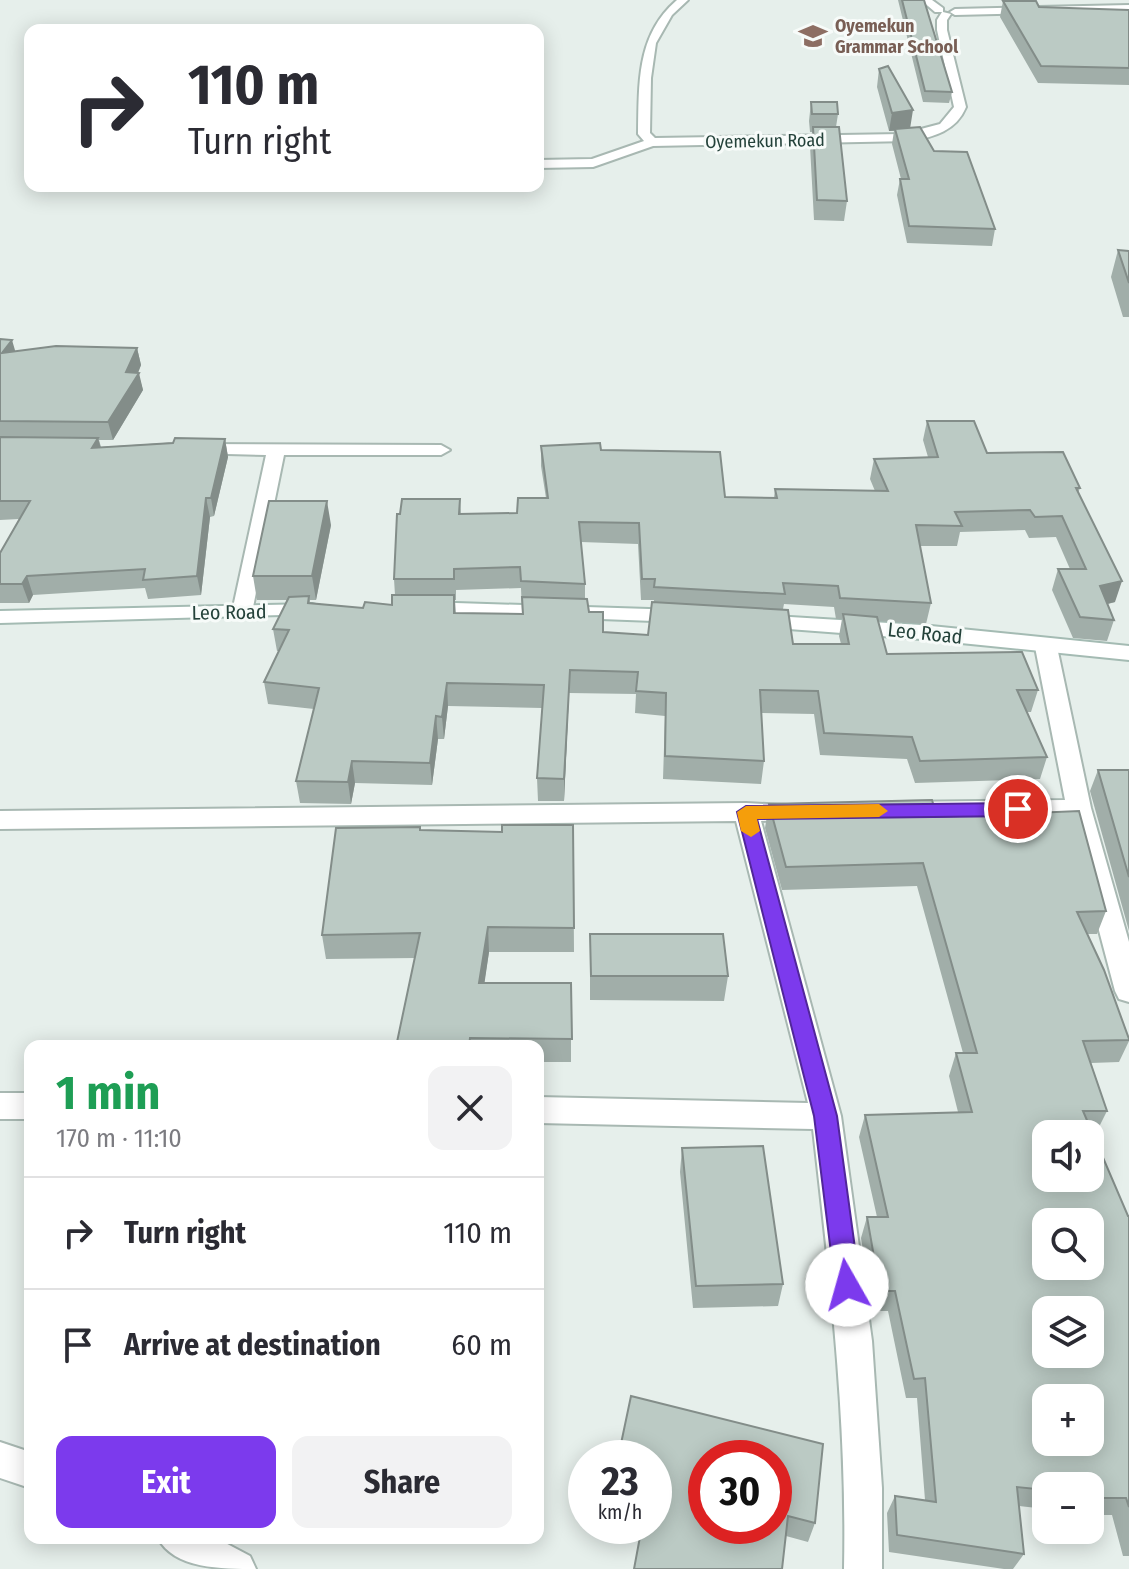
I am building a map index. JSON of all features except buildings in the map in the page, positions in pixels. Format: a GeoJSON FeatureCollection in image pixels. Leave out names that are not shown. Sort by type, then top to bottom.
{"type":"FeatureCollection","features":[{"type":"Feature","properties":{"kind":"street"},"geometry":{"type":"LineString","coordinates":[[544,164],[593,163],[652,142],[644,134],[650,37],[660,20],[683,0]]}},
{"type":"Feature","properties":{"kind":"street"},"geometry":{"type":"LineString","coordinates":[[926,0],[946,12],[1129,8]]}},
{"type":"Feature","properties":{"kind":"street","name":"Oyemekun Road"},"geometry":{"type":"LineString","coordinates":[[652,142],[902,138],[937,131],[956,118],[960,107],[942,30],[946,12]]}},
{"type":"Feature","properties":{"kind":"street"},"geometry":{"type":"LineString","coordinates":[[169,449],[441,450]]}},
{"type":"Feature","properties":{"kind":"street"},"geometry":{"type":"LineString","coordinates":[[242,612],[276,451]]}},
{"type":"Feature","properties":{"kind":"street"},"geometry":{"type":"LineString","coordinates":[[398,609],[695,617]]}},
{"type":"Feature","properties":{"kind":"street","name":"Leo Road"},"geometry":{"type":"LineString","coordinates":[[0,617],[336,610]]}},
{"type":"Feature","properties":{"kind":"street","name":"Leo Road"},"geometry":{"type":"LineString","coordinates":[[741,620],[921,632],[1129,653]]}},
{"type":"Feature","properties":{"kind":"street"},"geometry":{"type":"LineString","coordinates":[[1046,647],[1079,808],[1129,991]]}},
{"type":"Feature","properties":{"kind":"street"},"geometry":{"type":"LineString","coordinates":[[873,811],[1079,808]]}},
{"type":"Feature","properties":{"kind":"street"},"geometry":{"type":"LineString","coordinates":[[0,820],[825,811]]}},
{"type":"Feature","properties":{"kind":"street"},"geometry":{"type":"LineString","coordinates":[[746,812],[826,1116],[855,1341],[864,1488],[863,1569]]}},
{"type":"Feature","properties":{"kind":"street"},"geometry":{"type":"LineString","coordinates":[[0,1106],[24,1106]]}},
{"type":"Feature","properties":{"kind":"street"},"geometry":{"type":"LineString","coordinates":[[544,1110],[826,1116]]}},
{"type":"Feature","properties":{"kind":"street"},"geometry":{"type":"LineString","coordinates":[[0,1460],[24,1468]]}},
{"type":"Feature","properties":{"kind":"street"},"geometry":{"type":"LineString","coordinates":[[189,1544],[237,1569]]}},
{"type":"Feature","properties":{"kind":"slow traffic"},"geometry":{"type":"LineString","coordinates":[[751,831],[746,812],[879,811]]}},
{"type":"Feature","properties":{"kind":"place","name":"Oyemekun Grammar School"},"geometry":{"type":"Point","coordinates":[813,36]}},
{"type":"Feature","properties":{"kind":"route"},"geometry":{"type":"LineString","coordinates":[[847,1285],[826,1116],[746,812],[1018,809]]}}]}
